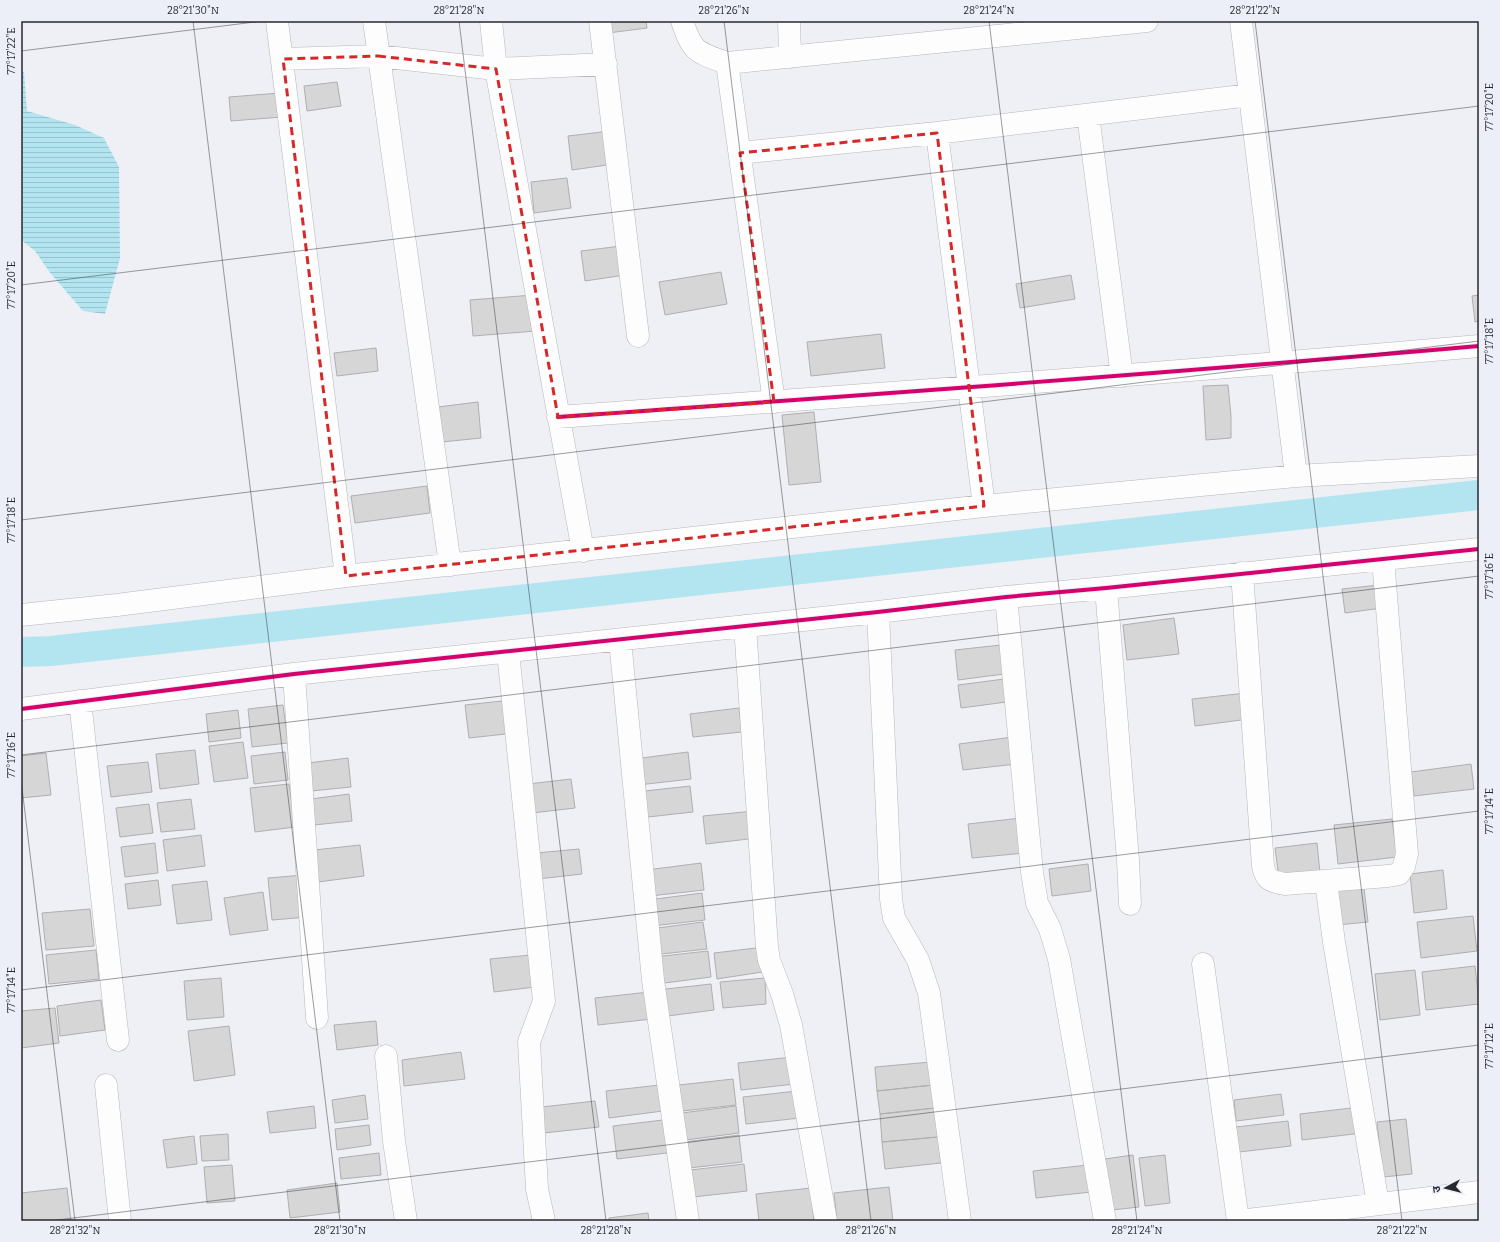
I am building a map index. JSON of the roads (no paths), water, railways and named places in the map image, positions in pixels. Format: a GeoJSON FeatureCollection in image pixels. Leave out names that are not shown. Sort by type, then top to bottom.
{"type":"FeatureCollection","features":[{"type":"Feature","properties":{"kind":"street"},"geometry":{"type":"LineString","coordinates":[[277,21],[346,576]]}},
{"type":"Feature","properties":{"kind":"street"},"geometry":{"type":"LineString","coordinates":[[374,21],[450,565]]}},
{"type":"Feature","properties":{"kind":"street"},"geometry":{"type":"LineString","coordinates":[[491,21],[496,69],[583,551]]}},
{"type":"Feature","properties":{"kind":"street"},"geometry":{"type":"LineString","coordinates":[[600,21],[638,336]]}},
{"type":"Feature","properties":{"kind":"street"},"geometry":{"type":"LineString","coordinates":[[682,21],[689,42],[701,54],[727,64],[997,29],[1147,21]]}},
{"type":"Feature","properties":{"kind":"street"},"geometry":{"type":"LineString","coordinates":[[790,21],[790,57]]}},
{"type":"Feature","properties":{"kind":"street"},"geometry":{"type":"LineString","coordinates":[[1241,21],[1296,476]]}},
{"type":"Feature","properties":{"kind":"street"},"geometry":{"type":"LineString","coordinates":[[282,59],[378,56],[496,69],[606,64]]}},
{"type":"Feature","properties":{"kind":"street"},"geometry":{"type":"LineString","coordinates":[[727,64],[774,402]]}},
{"type":"Feature","properties":{"kind":"street"},"geometry":{"type":"LineString","coordinates":[[740,153],[937,133],[1250,95]]}},
{"type":"Feature","properties":{"kind":"street"},"geometry":{"type":"LineString","coordinates":[[1088,115],[1122,376]]}},
{"type":"Feature","properties":{"kind":"street"},"geometry":{"type":"LineString","coordinates":[[937,133],[984,506]]}},
{"type":"Feature","properties":{"kind":"street"},"geometry":{"type":"LineString","coordinates":[[558,417],[970,388],[1479,346]]}},
{"type":"Feature","properties":{"kind":"street"},"geometry":{"type":"LineString","coordinates":[[21,614],[117,605],[346,576],[984,506],[1296,476],[1479,466]]}},
{"type":"Feature","properties":{"kind":"street"},"geometry":{"type":"LineString","coordinates":[[21,709],[294,674],[620,640],[1006,597],[1479,549]]}},
{"type":"Feature","properties":{"kind":"street"},"geometry":{"type":"LineString","coordinates":[[1242,573],[1263,866],[1265,876],[1271,881],[1285,884],[1326,882],[1399,874],[1404,866],[1407,854],[1383,558]]}},
{"type":"Feature","properties":{"kind":"street"},"geometry":{"type":"LineString","coordinates":[[1106,588],[1128,860],[1130,904]]}},
{"type":"Feature","properties":{"kind":"street"},"geometry":{"type":"LineString","coordinates":[[1006,597],[1032,872],[1037,903],[1050,929],[1059,959],[1106,1221]]}},
{"type":"Feature","properties":{"kind":"street"},"geometry":{"type":"LineString","coordinates":[[878,612],[891,899],[894,918],[918,960],[929,993],[960,1221]]}},
{"type":"Feature","properties":{"kind":"street"},"geometry":{"type":"LineString","coordinates":[[745,626],[767,947],[769,960],[782,994],[791,1025],[826,1221]]}},
{"type":"Feature","properties":{"kind":"street"},"geometry":{"type":"LineString","coordinates":[[620,640],[653,980],[688,1221]]}},
{"type":"Feature","properties":{"kind":"street"},"geometry":{"type":"LineString","coordinates":[[508,652],[544,1001],[529,1042],[537,1189],[544,1221]]}},
{"type":"Feature","properties":{"kind":"street"},"geometry":{"type":"LineString","coordinates":[[294,674],[317,1018]]}},
{"type":"Feature","properties":{"kind":"street"},"geometry":{"type":"LineString","coordinates":[[80,701],[118,1040]]}},
{"type":"Feature","properties":{"kind":"street"},"geometry":{"type":"LineString","coordinates":[[1326,882],[1334,942],[1378,1204]]}},
{"type":"Feature","properties":{"kind":"street"},"geometry":{"type":"LineString","coordinates":[[1203,964],[1238,1221],[1479,1192]]}},
{"type":"Feature","properties":{"kind":"street"},"geometry":{"type":"LineString","coordinates":[[386,1056],[394,1140],[406,1221]]}},
{"type":"Feature","properties":{"kind":"street"},"geometry":{"type":"LineString","coordinates":[[106,1085],[120,1221]]}},
{"type":"Feature","properties":{"kind":"water"},"geometry":{"type":"Polygon","coordinates":[[[24,72],[27,111],[75,125],[104,138],[119,167],[120,258],[105,314],[83,311],[51,274],[35,251],[21,240],[21,73],[24,72]]]}},
{"type":"Feature","properties":{"kind":"waterway"},"geometry":{"type":"LineString","coordinates":[[21,652],[51,651],[1479,495]]}}]}
